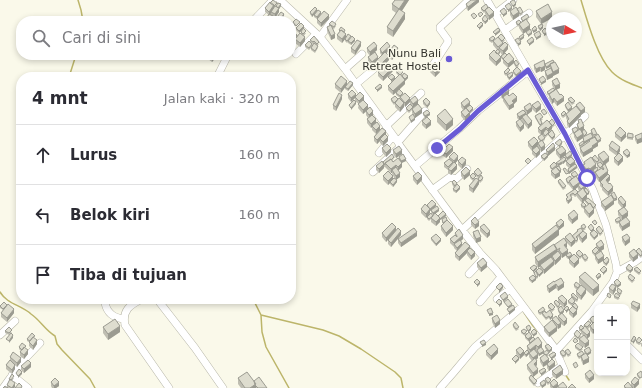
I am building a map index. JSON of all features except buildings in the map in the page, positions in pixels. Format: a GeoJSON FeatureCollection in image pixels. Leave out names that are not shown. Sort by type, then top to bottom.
{"type":"FeatureCollection","features":[{"type":"Feature","properties":{"kind":"street"},"geometry":{"type":"LineString","coordinates":[[258,16],[273,0]]}},
{"type":"Feature","properties":{"kind":"street"},"geometry":{"type":"LineString","coordinates":[[280,0],[293,16]]}},
{"type":"Feature","properties":{"kind":"street"},"geometry":{"type":"LineString","coordinates":[[296,54],[318,35],[347,0]]}},
{"type":"Feature","properties":{"kind":"street"},"geometry":{"type":"LineString","coordinates":[[433,66],[448,42],[440,27],[469,0]]}},
{"type":"Feature","properties":{"kind":"street"},"geometry":{"type":"LineString","coordinates":[[487,0],[528,71],[593,190],[606,225],[617,272],[613,282],[599,304]]}},
{"type":"Feature","properties":{"kind":"street"},"geometry":{"type":"LineString","coordinates":[[495,14],[514,0]]}},
{"type":"Feature","properties":{"kind":"street"},"geometry":{"type":"LineString","coordinates":[[505,30],[529,13]]}},
{"type":"Feature","properties":{"kind":"street"},"geometry":{"type":"LineString","coordinates":[[296,20],[318,35],[345,69],[432,190],[480,253],[502,277],[555,349],[563,368],[538,383]]}},
{"type":"Feature","properties":{"kind":"street"},"geometry":{"type":"LineString","coordinates":[[345,69],[362,54]]}},
{"type":"Feature","properties":{"kind":"street"},"geometry":{"type":"LineString","coordinates":[[220,72],[226,60]]}},
{"type":"Feature","properties":{"kind":"street"},"geometry":{"type":"LineString","coordinates":[[356,84],[375,68]]}},
{"type":"Feature","properties":{"kind":"street"},"geometry":{"type":"LineString","coordinates":[[415,166],[460,129],[478,111],[528,71]]}},
{"type":"Feature","properties":{"kind":"street"},"geometry":{"type":"LineString","coordinates":[[386,126],[421,93]]}},
{"type":"Feature","properties":{"kind":"street"},"geometry":{"type":"LineString","coordinates":[[373,172],[425,110]]}},
{"type":"Feature","properties":{"kind":"street"},"geometry":{"type":"LineString","coordinates":[[462,230],[585,116]]}},
{"type":"Feature","properties":{"kind":"street"},"geometry":{"type":"LineString","coordinates":[[379,153],[397,142]]}},
{"type":"Feature","properties":{"kind":"street"},"geometry":{"type":"LineString","coordinates":[[432,190],[450,177],[456,179],[467,169]]}},
{"type":"Feature","properties":{"kind":"street"},"geometry":{"type":"LineString","coordinates":[[469,274],[484,257]]}},
{"type":"Feature","properties":{"kind":"street"},"geometry":{"type":"LineString","coordinates":[[617,272],[642,257]]}},
{"type":"Feature","properties":{"kind":"street"},"geometry":{"type":"LineString","coordinates":[[480,302],[502,277]]}},
{"type":"Feature","properties":{"kind":"street"},"geometry":{"type":"LineString","coordinates":[[498,299],[510,289]]}},
{"type":"Feature","properties":{"kind":"street"},"geometry":{"type":"LineString","coordinates":[[105,304],[109,313],[118,318],[124,319]]}},
{"type":"Feature","properties":{"kind":"street"},"geometry":{"type":"LineString","coordinates":[[134,304],[127,309],[124,314],[125,325],[169,388]]}},
{"type":"Feature","properties":{"kind":"street"},"geometry":{"type":"LineString","coordinates":[[161,304],[223,388]]}},
{"type":"Feature","properties":{"kind":"street"},"geometry":{"type":"LineString","coordinates":[[440,388],[475,347],[523,306]]}},
{"type":"Feature","properties":{"kind":"street"},"geometry":{"type":"LineString","coordinates":[[555,349],[594,311]]}},
{"type":"Feature","properties":{"kind":"street"},"geometry":{"type":"LineString","coordinates":[[0,335],[15,321]]}},
{"type":"Feature","properties":{"kind":"street"},"geometry":{"type":"LineString","coordinates":[[3,388],[21,363],[40,343]]}},
{"type":"Feature","properties":{"kind":"street"},"geometry":{"type":"LineString","coordinates":[[630,348],[642,360]]}},
{"type":"Feature","properties":{"kind":"street"},"geometry":{"type":"LineString","coordinates":[[12,375],[28,388]]}},
{"type":"Feature","properties":{"kind":"waterway"},"geometry":{"type":"LineString","coordinates":[[78,0],[82,16]]}},
{"type":"Feature","properties":{"kind":"waterway"},"geometry":{"type":"LineString","coordinates":[[581,0],[593,38],[607,65],[612,72],[619,77],[642,88]]}},
{"type":"Feature","properties":{"kind":"waterway"},"geometry":{"type":"LineString","coordinates":[[71,72],[74,60]]}},
{"type":"Feature","properties":{"kind":"waterway"},"geometry":{"type":"LineString","coordinates":[[0,292],[10,302],[34,316],[48,331],[55,336],[57,344],[90,379],[95,388]]}},
{"type":"Feature","properties":{"kind":"waterway"},"geometry":{"type":"LineString","coordinates":[[256,304],[261,315],[262,332],[266,347],[289,388]]}},
{"type":"Feature","properties":{"kind":"waterway"},"geometry":{"type":"LineString","coordinates":[[523,311],[539,332]]}},
{"type":"Feature","properties":{"kind":"waterway"},"geometry":{"type":"LineString","coordinates":[[261,315],[323,330],[339,336],[395,372],[401,378],[403,388]]}},
{"type":"Feature","properties":{"kind":"waterway"},"geometry":{"type":"LineString","coordinates":[[565,374],[569,380]]}},
{"type":"Feature","properties":{"kind":"place","name":"Nunu Bali Retreat Hostel"},"geometry":{"type":"Point","coordinates":[449,59]}},
{"type":"Feature","properties":{"kind":"route"},"geometry":{"type":"LineString","coordinates":[[437,148],[460,129],[478,111],[528,70],[565,134],[587,178]]}}]}
